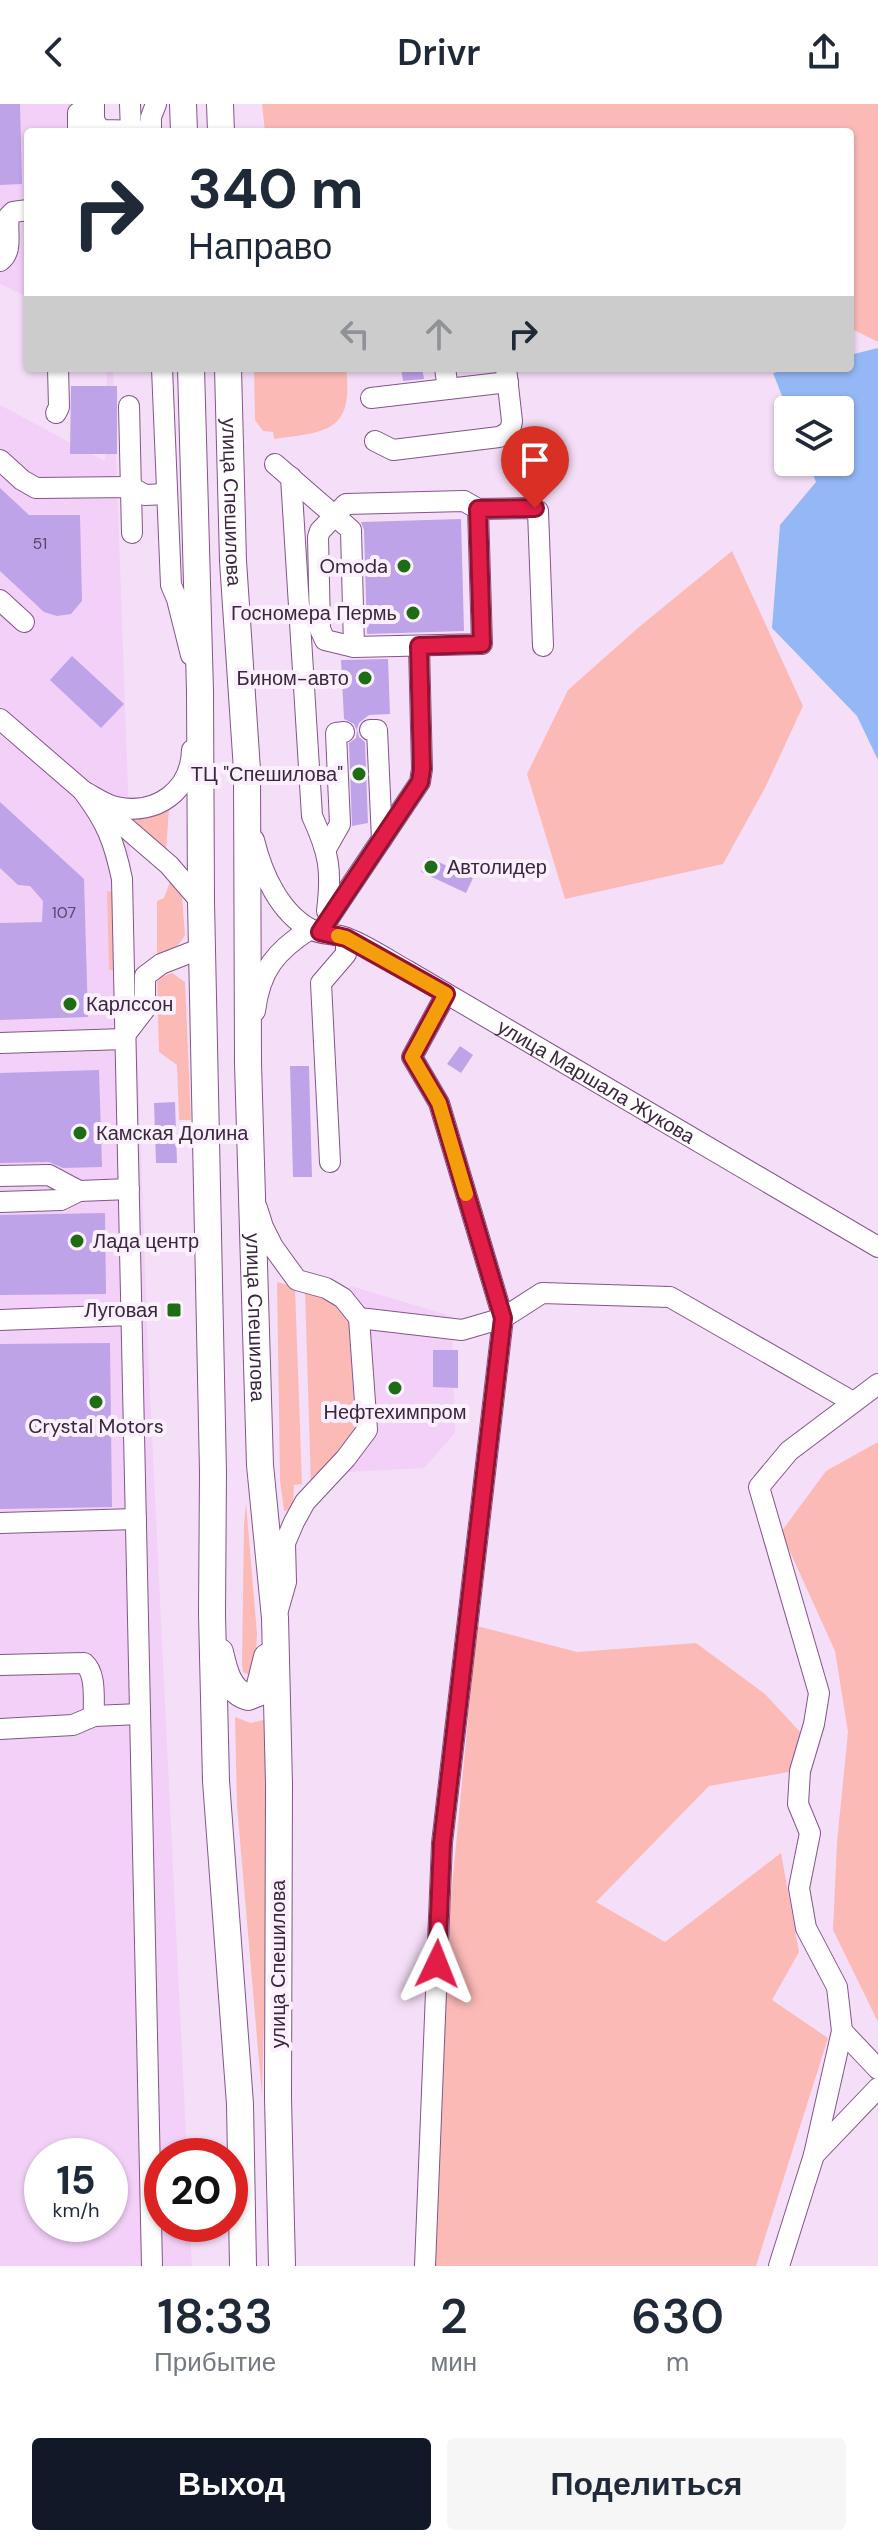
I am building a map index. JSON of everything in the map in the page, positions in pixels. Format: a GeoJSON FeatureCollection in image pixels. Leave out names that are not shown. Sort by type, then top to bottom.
{"type":"FeatureCollection","features":[{"type":"Feature","properties":{"kind":"main road"},"geometry":{"type":"LineString","coordinates":[[183,104],[184,128]]}},
{"type":"Feature","properties":{"kind":"main road"},"geometry":{"type":"LineString","coordinates":[[220,104],[221,128]]}},
{"type":"Feature","properties":{"kind":"main road","name":"улица Спешилова"},"geometry":{"type":"LineString","coordinates":[[191,372],[200,691],[216,1781],[240,2104],[243,2266]]}},
{"type":"Feature","properties":{"kind":"main road","name":"улица Спешилова"},"geometry":{"type":"LineString","coordinates":[[228,372],[233,561],[247,770],[248,1063],[260,1465],[275,1618],[282,2266]]}},
{"type":"Feature","properties":{"kind":"main road"},"geometry":{"type":"LineString","coordinates":[[212,1614],[222,1662],[231,1684],[239,1695],[248,1697],[258,1693],[275,1618]]}},
{"type":"Feature","properties":{"kind":"street"},"geometry":{"type":"LineString","coordinates":[[130,104],[143,128]]}},
{"type":"Feature","properties":{"kind":"street"},"geometry":{"type":"LineString","coordinates":[[146,128],[156,104]]}},
{"type":"Feature","properties":{"kind":"street"},"geometry":{"type":"LineString","coordinates":[[78,128],[78,113],[94,106],[94,120],[99,128]]}},
{"type":"Feature","properties":{"kind":"street"},"geometry":{"type":"LineString","coordinates":[[0,261],[7,255],[9,216],[24,211]]}},
{"type":"Feature","properties":{"kind":"street"},"geometry":{"type":"LineString","coordinates":[[56,413],[59,407],[58,372]]}},
{"type":"Feature","properties":{"kind":"street"},"geometry":{"type":"LineString","coordinates":[[83,791],[117,808],[152,806],[171,798],[192,766],[200,691],[171,585],[162,372]]}},
{"type":"Feature","properties":{"kind":"street"},"geometry":{"type":"LineString","coordinates":[[446,372],[448,389]]}},
{"type":"Feature","properties":{"kind":"street"},"geometry":{"type":"LineString","coordinates":[[371,398],[448,389],[507,375],[512,429],[499,437],[393,450],[375,441]]}},
{"type":"Feature","properties":{"kind":"street"},"geometry":{"type":"LineString","coordinates":[[129,406],[132,533]]}},
{"type":"Feature","properties":{"kind":"street"},"geometry":{"type":"LineString","coordinates":[[0,460],[36,488],[131,487],[145,495],[167,494]]}},
{"type":"Feature","properties":{"kind":"street"},"geometry":{"type":"LineString","coordinates":[[327,911],[331,882],[327,847],[312,816],[283,470],[351,530],[354,647]]}},
{"type":"Feature","properties":{"kind":"street"},"geometry":{"type":"LineString","coordinates":[[478,509],[482,644],[354,647],[325,640],[320,629],[318,537],[346,504],[464,501],[478,509],[530,508],[538,511],[543,646]]}},
{"type":"Feature","properties":{"kind":"street"},"geometry":{"type":"LineString","coordinates":[[0,600],[24,622]]}},
{"type":"Feature","properties":{"kind":"street"},"geometry":{"type":"LineString","coordinates":[[248,1063],[257,996],[268,965],[287,944],[315,930],[382,839],[422,775],[419,646]]}},
{"type":"Feature","properties":{"kind":"street"},"geometry":{"type":"LineString","coordinates":[[0,719],[169,865],[201,902]]}},
{"type":"Feature","properties":{"kind":"street"},"geometry":{"type":"LineString","coordinates":[[370,730],[377,730],[382,839]]}},
{"type":"Feature","properties":{"kind":"street"},"geometry":{"type":"LineString","coordinates":[[327,847],[340,824],[336,733],[344,732]]}},
{"type":"Feature","properties":{"kind":"street"},"geometry":{"type":"LineString","coordinates":[[247,770],[251,828],[260,864],[273,891],[292,914],[315,930]]}},
{"type":"Feature","properties":{"kind":"street"},"geometry":{"type":"LineString","coordinates":[[83,791],[105,820],[122,879],[152,2266]]}},
{"type":"Feature","properties":{"kind":"street"},"geometry":{"type":"LineString","coordinates":[[122,879],[148,859],[169,865]]}},
{"type":"Feature","properties":{"kind":"street","name":"улица Маршала Жукова"},"geometry":{"type":"LineString","coordinates":[[315,930],[346,938],[446,994],[878,1247]]}},
{"type":"Feature","properties":{"kind":"street"},"geometry":{"type":"LineString","coordinates":[[330,1162],[321,983],[346,954],[346,938]]}},
{"type":"Feature","properties":{"kind":"street"},"geometry":{"type":"LineString","coordinates":[[125,1037],[145,1009],[145,976],[161,964],[202,948]]}},
{"type":"Feature","properties":{"kind":"street"},"geometry":{"type":"LineString","coordinates":[[425,2266],[442,1843],[503,1318],[439,1103],[412,1057],[446,994]]}},
{"type":"Feature","properties":{"kind":"street"},"geometry":{"type":"LineString","coordinates":[[0,1043],[125,1037]]}},
{"type":"Feature","properties":{"kind":"street"},"geometry":{"type":"LineString","coordinates":[[0,1176],[49,1175],[79,1191]]}},
{"type":"Feature","properties":{"kind":"street"},"geometry":{"type":"LineString","coordinates":[[0,1202],[61,1200],[79,1191],[129,1189]]}},
{"type":"Feature","properties":{"kind":"street"},"geometry":{"type":"LineString","coordinates":[[252,1189],[263,1227],[297,1280],[335,1293],[359,1318],[367,1430],[305,1502],[294,1522],[285,1543],[286,1582],[275,1618]]}},
{"type":"Feature","properties":{"kind":"street"},"geometry":{"type":"LineString","coordinates":[[359,1318],[462,1330],[503,1318],[542,1293],[670,1297],[853,1402]]}},
{"type":"Feature","properties":{"kind":"street"},"geometry":{"type":"LineString","coordinates":[[0,1320],[131,1315]]}},
{"type":"Feature","properties":{"kind":"street"},"geometry":{"type":"LineString","coordinates":[[779,2266],[814,2155],[842,2031],[837,1987],[806,1928],[799,1888],[810,1833],[798,1804],[800,1771],[814,1724],[819,1693],[759,1487],[789,1451],[878,1384]]}},
{"type":"Feature","properties":{"kind":"street"},"geometry":{"type":"LineString","coordinates":[[0,1523],[136,1519]]}},
{"type":"Feature","properties":{"kind":"street"},"geometry":{"type":"LineString","coordinates":[[0,1665],[84,1663],[89,1666],[92,1675],[94,1716]]}},
{"type":"Feature","properties":{"kind":"street"},"geometry":{"type":"LineString","coordinates":[[0,1729],[73,1725],[94,1716],[140,1714]]}},
{"type":"Feature","properties":{"kind":"street"},"geometry":{"type":"LineString","coordinates":[[842,2031],[878,2069]]}},
{"type":"Feature","properties":{"kind":"street"},"geometry":{"type":"LineString","coordinates":[[814,2155],[878,2088]]}},
{"type":"Feature","properties":{"kind":"shaded area"},"geometry":{"type":"Polygon","coordinates":[[[0,104],[104,104],[105,128],[24,128],[24,296],[0,284],[0,104]]]}},
{"type":"Feature","properties":{"kind":"shaded area"},"geometry":{"type":"Polygon","coordinates":[[[262,104],[878,104],[878,342],[854,330],[854,128],[265,128],[262,104]]]}},
{"type":"Feature","properties":{"kind":"shaded area"},"geometry":{"type":"Polygon","coordinates":[[[107,372],[113,372],[148,1353],[186,2138],[144,2138],[144,2242],[191,2242],[192,2266],[0,2266],[0,405],[105,461],[107,372]]]}},
{"type":"Feature","properties":{"kind":"shaded area"},"geometry":{"type":"Polygon","coordinates":[[[254,372],[346,372],[346,405],[333,425],[309,434],[274,439],[273,432],[263,431],[255,420],[254,372]]]}},
{"type":"Feature","properties":{"kind":"shaded area"},"geometry":{"type":"Polygon","coordinates":[[[732,551],[803,706],[766,786],[723,864],[565,899],[527,774],[568,690],[732,551]]]}},
{"type":"Feature","properties":{"kind":"shaded area"},"geometry":{"type":"Polygon","coordinates":[[[169,808],[166,852],[122,816],[169,808]]]}},
{"type":"Feature","properties":{"kind":"shaded area"},"geometry":{"type":"Polygon","coordinates":[[[171,879],[182,897],[185,935],[174,948],[157,953],[157,901],[164,898],[171,879]]]}},
{"type":"Feature","properties":{"kind":"shaded area"},"geometry":{"type":"Polygon","coordinates":[[[107,891],[115,892],[117,970],[109,970],[107,891]]]}},
{"type":"Feature","properties":{"kind":"shaded area"},"geometry":{"type":"Polygon","coordinates":[[[172,973],[185,982],[191,1120],[179,1120],[177,1065],[159,1052],[157,982],[172,973]]]}},
{"type":"Feature","properties":{"kind":"shaded area"},"geometry":{"type":"Polygon","coordinates":[[[277,1282],[295,1287],[302,1484],[294,1485],[293,1506],[284,1511],[280,1480],[277,1282]]]}},
{"type":"Feature","properties":{"kind":"shaded area"},"geometry":{"type":"Polygon","coordinates":[[[350,1286],[452,1316],[455,1433],[424,1468],[349,1472],[350,1286]]]}},
{"type":"Feature","properties":{"kind":"shaded area"},"geometry":{"type":"Polygon","coordinates":[[[305,1291],[341,1310],[351,1325],[355,1432],[311,1486],[305,1291]]]}},
{"type":"Feature","properties":{"kind":"shaded area"},"geometry":{"type":"Polygon","coordinates":[[[878,1442],[878,2022],[833,1930],[837,1842],[848,1732],[835,1651],[781,1532],[826,1471],[878,1442]]]}},
{"type":"Feature","properties":{"kind":"shaded area"},"geometry":{"type":"Polygon","coordinates":[[[246,1503],[257,1634],[255,1673],[251,1676],[243,1672],[242,1664],[246,1503]]]}},
{"type":"Feature","properties":{"kind":"shaded area"},"geometry":{"type":"Polygon","coordinates":[[[477,1626],[577,1652],[696,1643],[765,1694],[801,1733],[794,1771],[709,1786],[596,1902],[665,1942],[781,1853],[799,1952],[772,2000],[828,2038],[756,2266],[414,2266],[433,2015],[448,1928],[477,1626]]]}},
{"type":"Feature","properties":{"kind":"shaded area"},"geometry":{"type":"Polygon","coordinates":[[[235,1717],[251,1723],[267,1719],[270,1796],[262,2097],[237,1805],[235,1717]]]}},
{"type":"Feature","properties":{"kind":"water"},"geometry":{"type":"Polygon","coordinates":[[[878,348],[878,760],[857,716],[772,628],[780,525],[816,482],[814,476],[854,476],[854,396],[782,396],[773,373],[854,372],[854,354],[878,348]]]}},
{"type":"Feature","properties":{"kind":"building"},"geometry":{"type":"Polygon","coordinates":[[[0,104],[20,104],[22,184],[0,185],[0,104]]]}},
{"type":"Feature","properties":{"kind":"building"},"geometry":{"type":"Polygon","coordinates":[[[402,372],[423,372],[424,379],[403,381],[402,372]]]}},
{"type":"Feature","properties":{"kind":"building"},"geometry":{"type":"Polygon","coordinates":[[[71,386],[117,386],[117,454],[70,454],[71,386]]]}},
{"type":"Feature","properties":{"kind":"building"},"geometry":{"type":"Polygon","coordinates":[[[0,488],[29,515],[80,515],[82,601],[71,614],[57,616],[44,612],[0,571],[0,488]]]}},
{"type":"Feature","properties":{"kind":"building"},"geometry":{"type":"Polygon","coordinates":[[[461,519],[464,631],[367,634],[364,530],[361,522],[461,519]]]}},
{"type":"Feature","properties":{"kind":"building"},"geometry":{"type":"Polygon","coordinates":[[[72,656],[124,704],[101,728],[50,680],[72,656]]]}},
{"type":"Feature","properties":{"kind":"building","name":"ТЦ \"Спешилова\""},"geometry":{"type":"Polygon","coordinates":[[[388,659],[390,714],[369,715],[357,729],[359,737],[365,742],[368,823],[352,826],[349,743],[356,738],[357,731],[354,724],[344,719],[341,660],[388,659]]]}},
{"type":"Feature","properties":{"kind":"building"},"geometry":{"type":"Polygon","coordinates":[[[0,802],[84,879],[88,1017],[0,1020],[0,923],[42,922],[43,901],[30,886],[18,885],[0,868],[0,802]]]}},
{"type":"Feature","properties":{"kind":"building"},"geometry":{"type":"Polygon","coordinates":[[[428,857],[473,878],[466,893],[421,872],[428,857]]]}},
{"type":"Feature","properties":{"kind":"building"},"geometry":{"type":"Polygon","coordinates":[[[460,1046],[473,1055],[461,1073],[447,1064],[460,1046]]]}},
{"type":"Feature","properties":{"kind":"building"},"geometry":{"type":"Polygon","coordinates":[[[290,1066],[309,1066],[312,1177],[293,1177],[290,1066]]]}},
{"type":"Feature","properties":{"kind":"building"},"geometry":{"type":"Polygon","coordinates":[[[99,1070],[102,1167],[63,1168],[49,1162],[0,1163],[0,1073],[99,1070]]]}},
{"type":"Feature","properties":{"kind":"building"},"geometry":{"type":"Polygon","coordinates":[[[175,1102],[177,1163],[156,1163],[154,1103],[175,1102]]]}},
{"type":"Feature","properties":{"kind":"building"},"geometry":{"type":"Polygon","coordinates":[[[105,1213],[106,1294],[0,1295],[0,1215],[105,1213]]]}},
{"type":"Feature","properties":{"kind":"building"},"geometry":{"type":"Polygon","coordinates":[[[110,1343],[112,1507],[0,1509],[0,1344],[110,1343]]]}},
{"type":"Feature","properties":{"kind":"building"},"geometry":{"type":"Polygon","coordinates":[[[433,1350],[458,1350],[458,1388],[433,1387],[433,1350]]]}},
{"type":"Feature","properties":{"kind":"slow traffic"},"geometry":{"type":"LineString","coordinates":[[338,936],[446,994],[412,1057],[439,1103],[466,1194]]}},
{"type":"Feature","properties":{"kind":"place","name":"Omoda"},"geometry":{"type":"Point","coordinates":[404,566]}},
{"type":"Feature","properties":{"kind":"place","name":"Госномера Пермь"},"geometry":{"type":"Point","coordinates":[413,613]}},
{"type":"Feature","properties":{"kind":"place","name":"Бином-авто"},"geometry":{"type":"Point","coordinates":[365,678]}},
{"type":"Feature","properties":{"kind":"place","name":"ТЦ \"Спешилова\""},"geometry":{"type":"Point","coordinates":[359,774]}},
{"type":"Feature","properties":{"kind":"place","name":"Автолидер"},"geometry":{"type":"Point","coordinates":[431,867]}},
{"type":"Feature","properties":{"kind":"place","name":"Карлссон"},"geometry":{"type":"Point","coordinates":[70,1004]}},
{"type":"Feature","properties":{"kind":"place","name":"Камская Долина"},"geometry":{"type":"Point","coordinates":[80,1133]}},
{"type":"Feature","properties":{"kind":"place","name":"Лада центр"},"geometry":{"type":"Point","coordinates":[77,1241]}},
{"type":"Feature","properties":{"kind":"place","name":"Луговая"},"geometry":{"type":"Point","coordinates":[174,1310]}},
{"type":"Feature","properties":{"kind":"place","name":"Нефтехимпром"},"geometry":{"type":"Point","coordinates":[395,1388]}},
{"type":"Feature","properties":{"kind":"place","name":"Crystal Motors"},"geometry":{"type":"Point","coordinates":[96,1402]}},
{"type":"Feature","properties":{"kind":"route"},"geometry":{"type":"LineString","coordinates":[[437,1964],[442,1843],[503,1318],[439,1103],[412,1057],[446,994],[346,938],[320,932],[420,782],[419,646],[482,644],[478,509],[535,508]]}}]}
